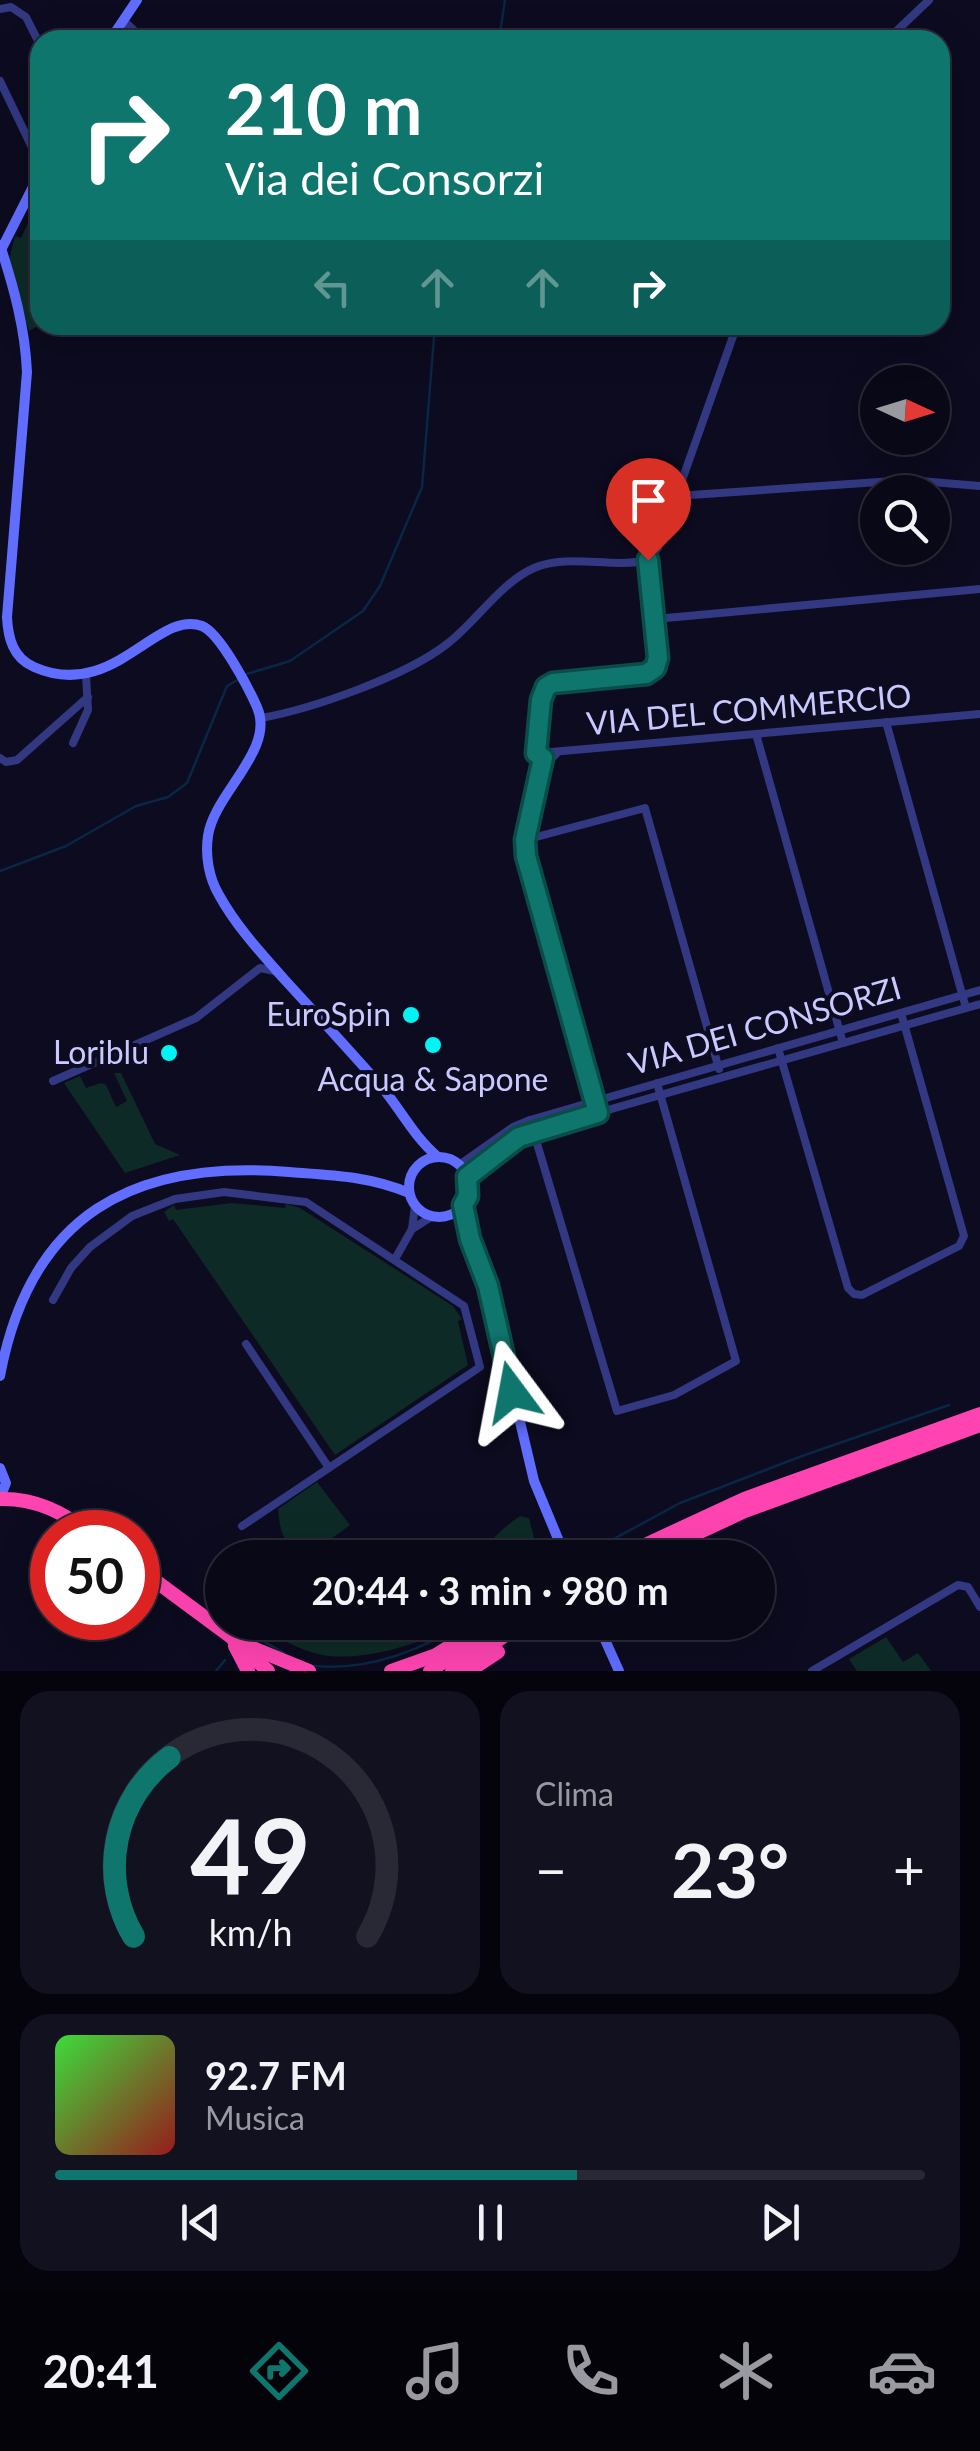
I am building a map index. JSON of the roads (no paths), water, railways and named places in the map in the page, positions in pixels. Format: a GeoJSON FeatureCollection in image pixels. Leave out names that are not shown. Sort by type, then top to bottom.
{"type":"FeatureCollection","features":[{"type":"Feature","properties":{"kind":"highway"},"geometry":{"type":"LineString","coordinates":[[656,1540],[744,1499],[980,1414]]}},
{"type":"Feature","properties":{"kind":"highway"},"geometry":{"type":"LineString","coordinates":[[683,1540],[745,1511],[980,1425]]}},
{"type":"Feature","properties":{"kind":"highway"},"geometry":{"type":"LineString","coordinates":[[6,1483],[24,1500]]}},
{"type":"Feature","properties":{"kind":"highway"},"geometry":{"type":"LineString","coordinates":[[0,1499],[24,1500],[50,1510]]}},
{"type":"Feature","properties":{"kind":"highway"},"geometry":{"type":"LineString","coordinates":[[160,1584],[205,1618]]}},
{"type":"Feature","properties":{"kind":"highway"},"geometry":{"type":"LineString","coordinates":[[232,1640],[248,1671]]}},
{"type":"Feature","properties":{"kind":"highway"},"geometry":{"type":"LineString","coordinates":[[234,1640],[268,1671]]}},
{"type":"Feature","properties":{"kind":"highway"},"geometry":{"type":"LineString","coordinates":[[239,1640],[309,1671]]}},
{"type":"Feature","properties":{"kind":"highway"},"geometry":{"type":"LineString","coordinates":[[391,1671],[436,1655],[460,1640]]}},
{"type":"Feature","properties":{"kind":"highway"},"geometry":{"type":"LineString","coordinates":[[430,1671],[476,1640]]}},
{"type":"Feature","properties":{"kind":"highway"},"geometry":{"type":"LineString","coordinates":[[452,1671],[500,1640]]}},
{"type":"Feature","properties":{"kind":"highway"},"geometry":{"type":"LineString","coordinates":[[470,1671],[511,1640]]}},
{"type":"Feature","properties":{"kind":"main road"},"geometry":{"type":"LineString","coordinates":[[116,30],[137,0]]}},
{"type":"Feature","properties":{"kind":"main road"},"geometry":{"type":"LineString","coordinates":[[30,193],[19,215],[4,231],[1,247],[21,314],[26,372],[8,634],[14,652],[27,664],[52,672],[86,675],[108,668],[172,628],[187,624],[203,626],[214,634],[261,718],[254,753],[214,811],[206,849],[216,891],[253,944],[257,965],[278,972],[388,1094],[417,1137],[438,1157],[459,1164],[467,1177],[468,1196],[448,1216],[431,1217],[415,1206],[409,1193],[416,1169],[417,1137]]}},
{"type":"Feature","properties":{"kind":"main road"},"geometry":{"type":"LineString","coordinates":[[376,1180],[416,1169],[438,1157]]}},
{"type":"Feature","properties":{"kind":"main road"},"geometry":{"type":"LineString","coordinates":[[0,1376],[14,1318],[45,1260],[96,1208],[125,1191],[194,1171],[229,1169],[376,1180],[409,1193]]}},
{"type":"Feature","properties":{"kind":"main road"},"geometry":{"type":"LineString","coordinates":[[463,1205],[470,1239],[488,1286],[534,1481],[559,1540]]}},
{"type":"Feature","properties":{"kind":"main road"},"geometry":{"type":"LineString","coordinates":[[448,1216],[470,1239]]}},
{"type":"Feature","properties":{"kind":"main road"},"geometry":{"type":"LineString","coordinates":[[0,1468],[6,1483],[0,1499]]}},
{"type":"Feature","properties":{"kind":"main road"},"geometry":{"type":"LineString","coordinates":[[605,1640],[618,1671]]}},
{"type":"Feature","properties":{"kind":"street"},"geometry":{"type":"LineString","coordinates":[[898,30],[929,0]]}},
{"type":"Feature","properties":{"kind":"street"},"geometry":{"type":"LineString","coordinates":[[0,9],[10,8],[26,17],[32,30]]}},
{"type":"Feature","properties":{"kind":"street"},"geometry":{"type":"LineString","coordinates":[[122,20],[133,30]]}},
{"type":"Feature","properties":{"kind":"street"},"geometry":{"type":"LineString","coordinates":[[0,81],[30,143]]}},
{"type":"Feature","properties":{"kind":"street"},"geometry":{"type":"LineString","coordinates":[[261,718],[325,700],[426,658],[461,632],[519,577],[536,567],[566,562],[626,564],[648,560],[658,548],[733,335]]}},
{"type":"Feature","properties":{"kind":"street"},"geometry":{"type":"LineString","coordinates":[[676,496],[908,480],[980,486]]}},
{"type":"Feature","properties":{"kind":"street"},"geometry":{"type":"LineString","coordinates":[[534,798],[541,700],[546,687],[652,672],[658,658],[648,560]]}},
{"type":"Feature","properties":{"kind":"street"},"geometry":{"type":"LineString","coordinates":[[655,619],[980,589]]}},
{"type":"Feature","properties":{"kind":"street"},"geometry":{"type":"LineString","coordinates":[[73,743],[88,710],[86,675]]}},
{"type":"Feature","properties":{"kind":"street"},"geometry":{"type":"LineString","coordinates":[[0,758],[6,762],[18,760],[88,697]]}},
{"type":"Feature","properties":{"kind":"street","name":"VIA DEL COMMERCIO"},"geometry":{"type":"LineString","coordinates":[[543,766],[558,752],[980,714]]}},
{"type":"Feature","properties":{"kind":"street"},"geometry":{"type":"LineString","coordinates":[[886,722],[966,1008]]}},
{"type":"Feature","properties":{"kind":"street"},"geometry":{"type":"LineString","coordinates":[[756,734],[843,1043]]}},
{"type":"Feature","properties":{"kind":"street"},"geometry":{"type":"LineString","coordinates":[[538,753],[558,752]]}},
{"type":"Feature","properties":{"kind":"street"},"geometry":{"type":"LineString","coordinates":[[538,753],[543,766],[525,840],[526,856],[598,1113]]}},
{"type":"Feature","properties":{"kind":"street"},"geometry":{"type":"LineString","coordinates":[[525,840],[645,808],[721,1078]]}},
{"type":"Feature","properties":{"kind":"street"},"geometry":{"type":"LineString","coordinates":[[53,1082],[196,1018],[257,965]]}},
{"type":"Feature","properties":{"kind":"street","name":"VIA DEI CONSORZI"},"geometry":{"type":"LineString","coordinates":[[459,1164],[513,1127],[530,1120],[980,990]]}},
{"type":"Feature","properties":{"kind":"street","name":"VIA DEI CONSORZI"},"geometry":{"type":"LineString","coordinates":[[467,1177],[519,1137],[534,1131],[980,1004]]}},
{"type":"Feature","properties":{"kind":"street"},"geometry":{"type":"LineString","coordinates":[[778,1048],[848,1288],[862,1295],[959,1246],[964,1236],[901,1013]]}},
{"type":"Feature","properties":{"kind":"street"},"geometry":{"type":"LineString","coordinates":[[530,1120],[617,1411],[674,1394],[736,1361],[657,1083]]}},
{"type":"Feature","properties":{"kind":"street"},"geometry":{"type":"LineString","coordinates":[[52,1300],[71,1268],[108,1231],[153,1206],[200,1193],[252,1194],[306,1202],[464,1306],[480,1367],[242,1526]]}},
{"type":"Feature","properties":{"kind":"street"},"geometry":{"type":"LineString","coordinates":[[395,1259],[412,1228],[415,1206]]}},
{"type":"Feature","properties":{"kind":"street"},"geometry":{"type":"LineString","coordinates":[[412,1228],[431,1217]]}},
{"type":"Feature","properties":{"kind":"street"},"geometry":{"type":"LineString","coordinates":[[246,1344],[328,1468]]}},
{"type":"Feature","properties":{"kind":"street"},"geometry":{"type":"LineString","coordinates":[[812,1671],[964,1585],[980,1607]]}},
{"type":"Feature","properties":{"kind":"waterway"},"geometry":{"type":"LineString","coordinates":[[500,30],[505,0]]}},
{"type":"Feature","properties":{"kind":"waterway"},"geometry":{"type":"LineString","coordinates":[[247,674],[290,661],[363,611],[380,586],[422,487],[434,335]]}},
{"type":"Feature","properties":{"kind":"waterway"},"geometry":{"type":"LineString","coordinates":[[0,871],[66,846],[136,806],[168,797],[187,783],[227,686],[241,678]]}},
{"type":"Feature","properties":{"kind":"waterway"},"geometry":{"type":"LineString","coordinates":[[612,1540],[680,1503],[949,1405]]}},
{"type":"Feature","properties":{"kind":"waterway"},"geometry":{"type":"LineString","coordinates":[[262,1640],[284,1653]]}},
{"type":"Feature","properties":{"kind":"waterway"},"geometry":{"type":"LineString","coordinates":[[314,1666],[374,1662],[434,1640]]}},
{"type":"Feature","properties":{"kind":"waterway"},"geometry":{"type":"LineString","coordinates":[[216,1671],[225,1660]]}},
{"type":"Feature","properties":{"kind":"place","name":"EuroSpin"},"geometry":{"type":"Point","coordinates":[411,1015]}},
{"type":"Feature","properties":{"kind":"place","name":"Acqua & Sapone"},"geometry":{"type":"Point","coordinates":[433,1045]}},
{"type":"Feature","properties":{"kind":"place","name":"Loriblu"},"geometry":{"type":"Point","coordinates":[169,1053]}}]}
